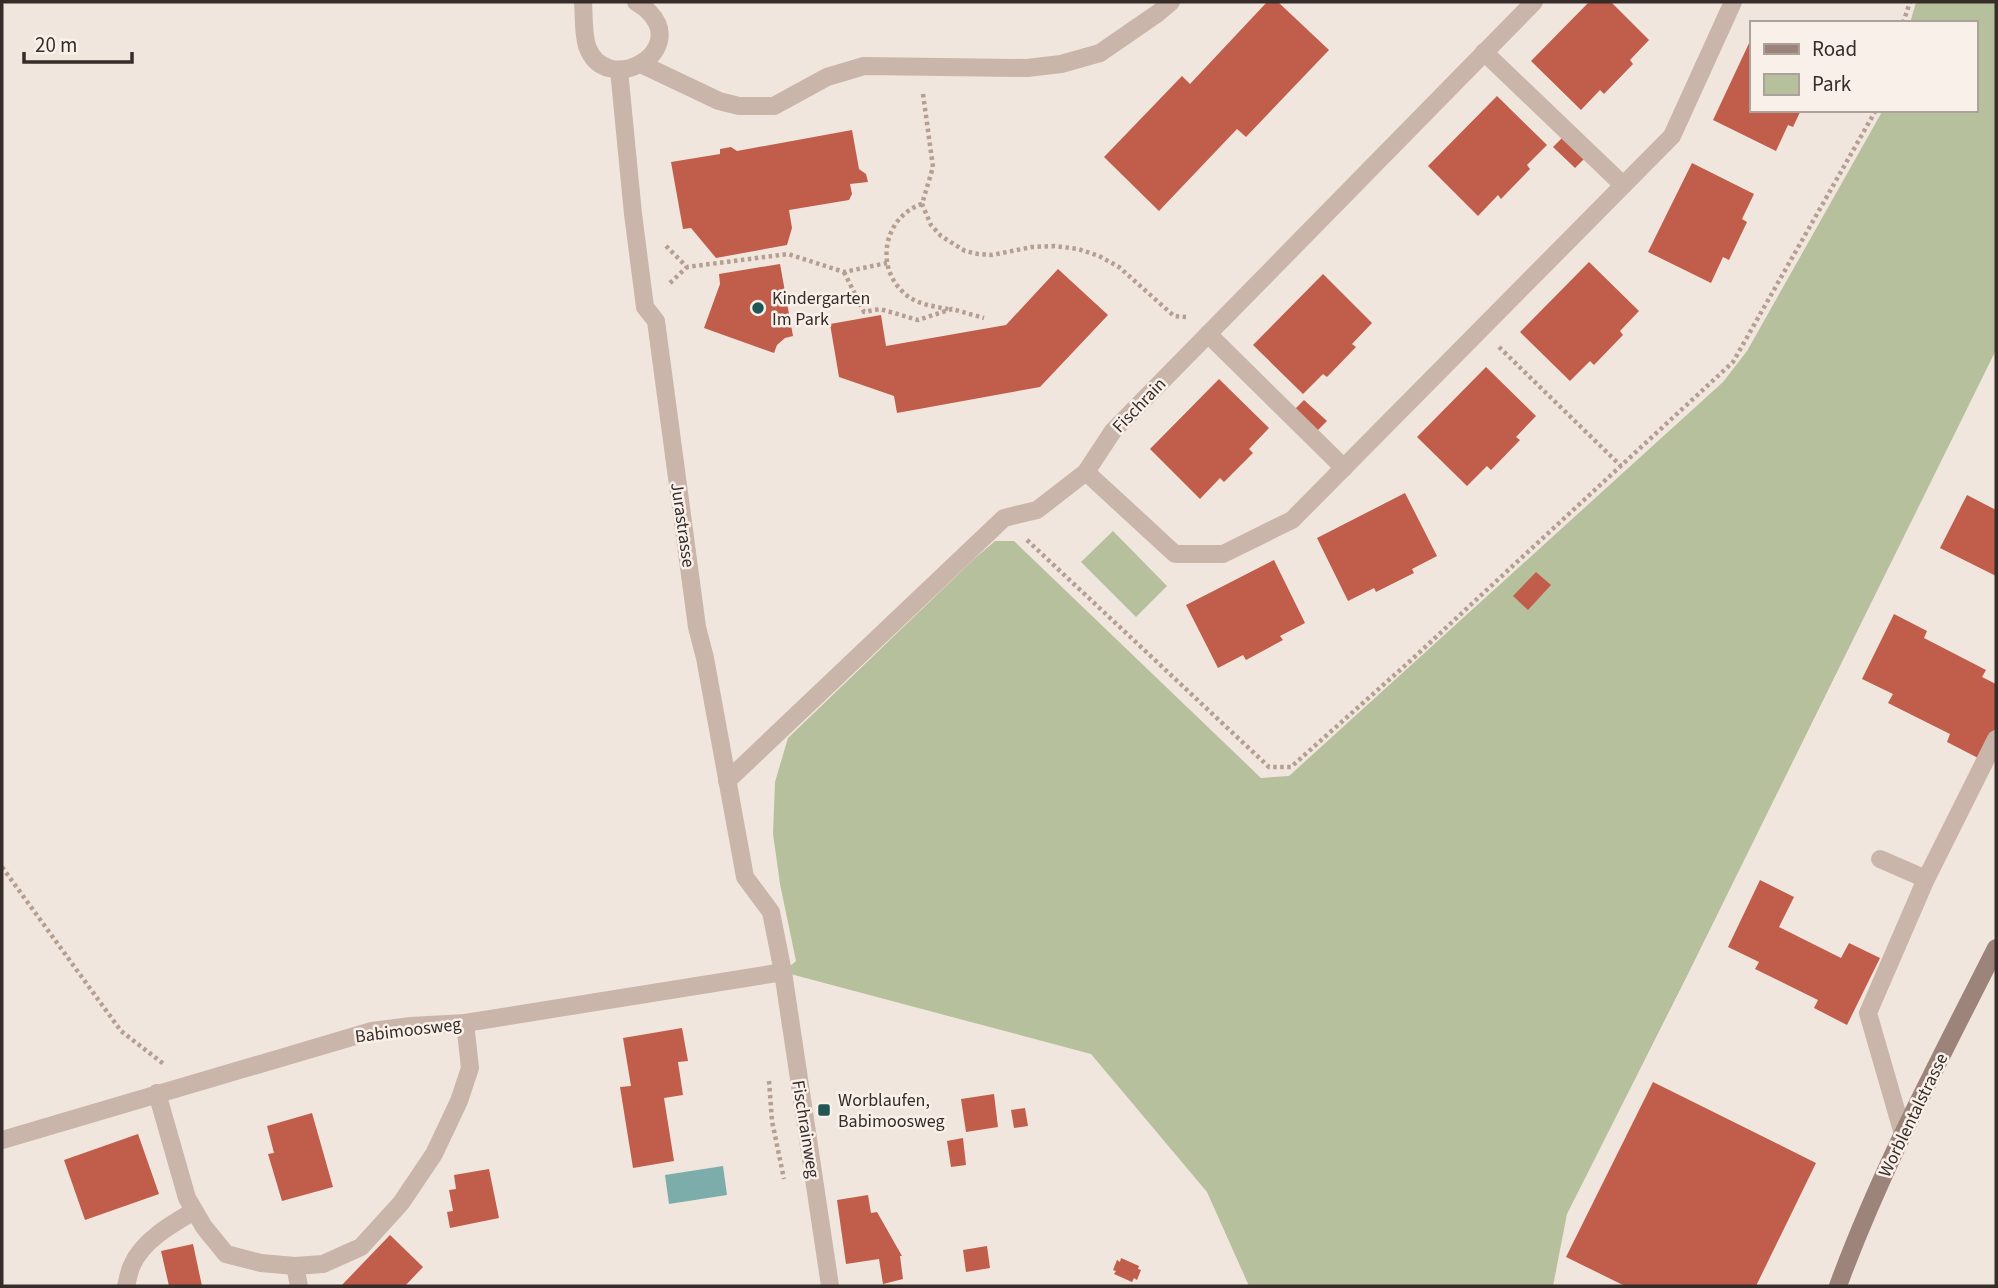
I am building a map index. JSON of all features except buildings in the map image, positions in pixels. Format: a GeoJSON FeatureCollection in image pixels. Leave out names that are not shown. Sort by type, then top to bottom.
{"type":"FeatureCollection","features":[{"type":"Feature","properties":{"kind":"main road","name":"Worblentalstrasse"},"geometry":{"type":"LineString","coordinates":[[1838,1286],[1857,1235],[1903,1134],[1996,948]]}},
{"type":"Feature","properties":{"kind":"street"},"geometry":{"type":"LineString","coordinates":[[583,2],[587,45],[593,57],[605,66],[619,70],[641,64],[652,54],[660,41],[658,25],[649,11],[636,2]]}},
{"type":"Feature","properties":{"kind":"street"},"geometry":{"type":"LineString","coordinates":[[641,64],[719,101],[739,106],[774,106],[827,76],[855,68],[1027,68],[1061,64],[1100,53],[1171,2]]}},
{"type":"Feature","properties":{"kind":"street","name":"Fischrain"},"geometry":{"type":"LineString","coordinates":[[1003,518],[1037,510],[1086,472],[1114,430],[1534,2]]}},
{"type":"Feature","properties":{"kind":"street"},"geometry":{"type":"LineString","coordinates":[[1086,472],[1175,554],[1223,554],[1292,520],[1672,136],[1733,2]]}},
{"type":"Feature","properties":{"kind":"street"},"geometry":{"type":"LineString","coordinates":[[1484,52],[1623,186]]}},
{"type":"Feature","properties":{"kind":"street","name":"Jurastrasse"},"geometry":{"type":"LineString","coordinates":[[619,70],[632,214],[645,307],[656,321],[697,627],[745,877],[771,912],[783,972]]}},
{"type":"Feature","properties":{"kind":"street"},"geometry":{"type":"LineString","coordinates":[[1208,334],[1344,468]]}},
{"type":"Feature","properties":{"kind":"street"},"geometry":{"type":"LineString","coordinates":[[727,781],[1003,518]]}},
{"type":"Feature","properties":{"kind":"street"},"geometry":{"type":"LineString","coordinates":[[1903,1134],[1868,1013],[1926,879],[1996,739]]}},
{"type":"Feature","properties":{"kind":"street"},"geometry":{"type":"LineString","coordinates":[[1880,859],[1926,879]]}},
{"type":"Feature","properties":{"kind":"street","name":"Babimoosweg"},"geometry":{"type":"LineString","coordinates":[[2,1140],[372,1031],[466,1023],[783,972]]}},
{"type":"Feature","properties":{"kind":"street","name":"Fischrainweg"},"geometry":{"type":"LineString","coordinates":[[783,972],[830,1286]]}},
{"type":"Feature","properties":{"kind":"street"},"geometry":{"type":"LineString","coordinates":[[157,1093],[187,1198],[204,1227],[226,1254],[261,1263],[295,1266],[323,1264],[361,1247],[401,1203],[434,1154],[459,1101],[470,1068],[466,1023]]}},
{"type":"Feature","properties":{"kind":"street"},"geometry":{"type":"LineString","coordinates":[[126,1286],[133,1263],[146,1246],[163,1230],[194,1210]]}},
{"type":"Feature","properties":{"kind":"street"},"geometry":{"type":"LineString","coordinates":[[295,1266],[299,1286]]}},
{"type":"Feature","properties":{"kind":"path"},"geometry":{"type":"LineString","coordinates":[[1904,21],[1909,2]]}},
{"type":"Feature","properties":{"kind":"path"},"geometry":{"type":"LineString","coordinates":[[931,68],[923,91],[933,167],[922,204],[936,230],[965,251],[992,255],[1032,247],[1055,246],[1079,249],[1098,256],[1119,267],[1174,316],[1189,317],[1208,334]]}},
{"type":"Feature","properties":{"kind":"path"},"geometry":{"type":"LineString","coordinates":[[1003,518],[1269,766],[1291,767],[1409,662],[1733,362],[1875,112]]}},
{"type":"Feature","properties":{"kind":"path"},"geometry":{"type":"LineString","coordinates":[[922,204],[903,215],[888,237],[887,263],[892,279],[902,292],[915,302],[984,318]]}},
{"type":"Feature","properties":{"kind":"path"},"geometry":{"type":"LineString","coordinates":[[632,214],[687,267],[788,254],[844,272],[887,263]]}},
{"type":"Feature","properties":{"kind":"path"},"geometry":{"type":"LineString","coordinates":[[844,272],[864,312],[880,309],[918,320],[952,309]]}},
{"type":"Feature","properties":{"kind":"path"},"geometry":{"type":"LineString","coordinates":[[1481,329],[1621,466]]}},
{"type":"Feature","properties":{"kind":"path"},"geometry":{"type":"LineString","coordinates":[[2,867],[121,1031],[189,1083]]}},
{"type":"Feature","properties":{"kind":"green space"},"geometry":{"type":"Polygon","coordinates":[[[1916,2],[1996,2],[1996,350],[1567,1214],[1553,1286],[1249,1286],[1207,1192],[1091,1054],[783,972],[796,961],[773,834],[775,782],[788,738],[995,541],[1014,541],[1261,778],[1289,776],[1723,382],[1747,351],[1882,112],[1977,112],[1977,21],[1911,21],[1916,2]]]}},
{"type":"Feature","properties":{"kind":"green space"},"geometry":{"type":"Polygon","coordinates":[[[1113,531],[1167,586],[1136,617],[1081,562],[1113,531]]]}},
{"type":"Feature","properties":{"kind":"water"},"geometry":{"type":"Polygon","coordinates":[[[723,1166],[727,1195],[669,1204],[665,1175],[723,1166]]]}},
{"type":"Feature","properties":{"kind":"place","name":"Kindergarten Im Park"},"geometry":{"type":"Point","coordinates":[758,308]}},
{"type":"Feature","properties":{"kind":"place","name":"Worblaufen, Babimoosweg"},"geometry":{"type":"Point","coordinates":[824,1110]}}]}
